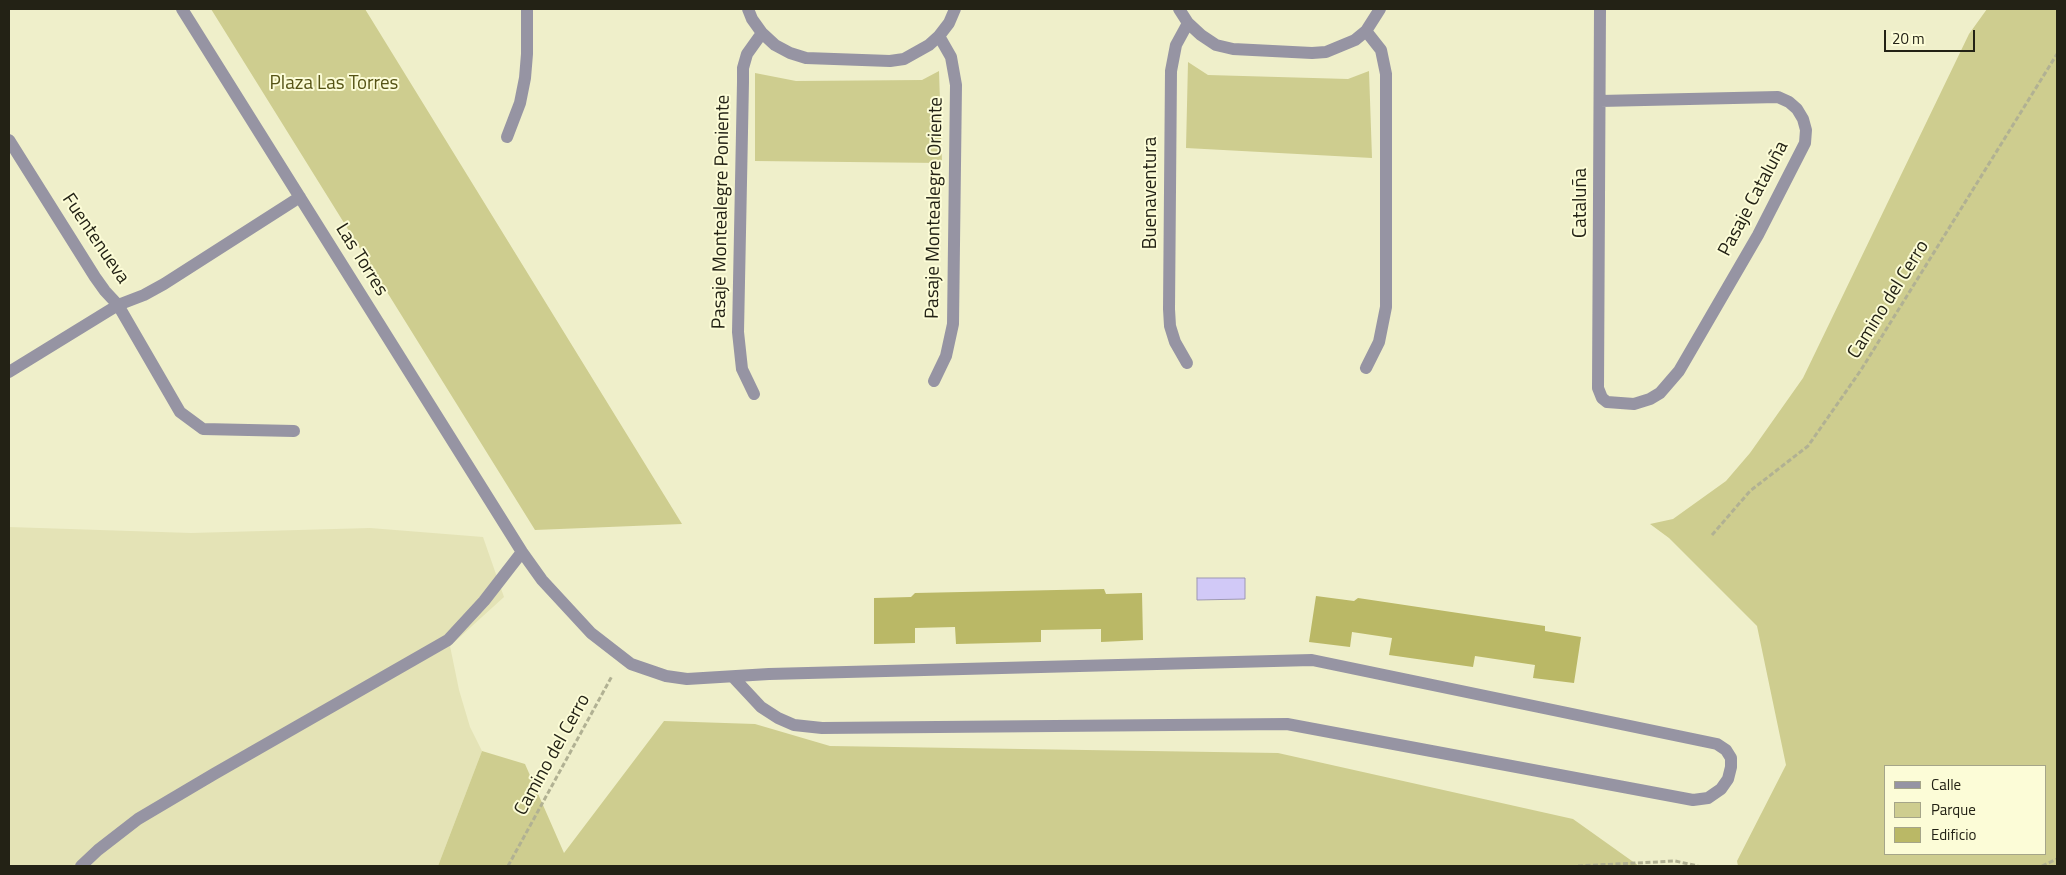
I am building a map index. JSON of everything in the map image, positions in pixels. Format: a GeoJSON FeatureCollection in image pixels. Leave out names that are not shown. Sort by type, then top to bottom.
{"type":"FeatureCollection","features":[{"type":"Feature","properties":{"kind":"street","name":"Las Torres"},"geometry":{"type":"LineString","coordinates":[[182,9],[522,552],[542,580],[591,633],[632,664],[666,676],[688,679],[789,674],[1312,660],[1717,744],[1726,750],[1731,758],[1731,767],[1728,779],[1721,789],[1708,798],[1693,800],[1287,724],[822,728],[794,724],[778,718],[761,706],[733,677]]}},
{"type":"Feature","properties":{"kind":"street"},"geometry":{"type":"LineString","coordinates":[[507,138],[520,103],[525,78],[527,9]]}},
{"type":"Feature","properties":{"kind":"street"},"geometry":{"type":"LineString","coordinates":[[748,9],[752,19],[762,33],[782,49],[806,58],[890,61],[917,53],[940,36],[949,23],[954,9]]}},
{"type":"Feature","properties":{"kind":"street"},"geometry":{"type":"LineString","coordinates":[[1179,9],[1188,23],[1200,35],[1216,45],[1232,49],[1312,53],[1326,52],[1355,40],[1366,31],[1380,9]]}},
{"type":"Feature","properties":{"kind":"street","name":"Cataluña"},"geometry":{"type":"LineString","coordinates":[[1600,9],[1598,388],[1602,398]]}},
{"type":"Feature","properties":{"kind":"street","name":"Buenaventura"},"geometry":{"type":"LineString","coordinates":[[1187,364],[1175,342],[1170,326],[1169,308],[1171,71],[1176,45],[1188,23]]}},
{"type":"Feature","properties":{"kind":"street"},"geometry":{"type":"LineString","coordinates":[[1366,31],[1381,50],[1386,74],[1386,307],[1379,342],[1366,368]]}},
{"type":"Feature","properties":{"kind":"street","name":"Pasaje Montealegre Poniente"},"geometry":{"type":"LineString","coordinates":[[754,394],[742,369],[739,339],[743,68],[747,54],[762,33]]}},
{"type":"Feature","properties":{"kind":"street","name":"Pasaje Montealegre Oriente"},"geometry":{"type":"LineString","coordinates":[[934,381],[946,356],[952,324],[956,85],[951,57],[940,36]]}},
{"type":"Feature","properties":{"kind":"street","name":"Pasaje Cataluña"},"geometry":{"type":"LineString","coordinates":[[1600,101],[1778,98],[1797,109],[1803,119],[1806,130],[1805,143],[1758,235],[1679,371],[1660,394],[1642,402],[1613,404],[1602,398]]}},
{"type":"Feature","properties":{"kind":"street","name":"Fuentenueva"},"geometry":{"type":"LineString","coordinates":[[9,140],[95,277],[118,305],[144,295],[164,284],[300,197]]}},
{"type":"Feature","properties":{"kind":"street"},"geometry":{"type":"LineString","coordinates":[[9,372],[118,305],[180,412],[203,429],[294,431]]}},
{"type":"Feature","properties":{"kind":"street"},"geometry":{"type":"LineString","coordinates":[[81,866],[98,850],[138,819],[448,640],[484,601],[522,552]]}},
{"type":"Feature","properties":{"kind":"path","name":"Camino del Cerro"},"geometry":{"type":"LineString","coordinates":[[1712,535],[1750,491],[1808,446],[1861,370],[2057,54]]}},
{"type":"Feature","properties":{"kind":"path","name":"Camino del Cerro"},"geometry":{"type":"LineString","coordinates":[[508,866],[622,657]]}},
{"type":"Feature","properties":{"kind":"path"},"geometry":{"type":"LineString","coordinates":[[2042,866],[2057,859]]}},
{"type":"Feature","properties":{"kind":"path"},"geometry":{"type":"LineString","coordinates":[[1578,866],[1675,861],[1698,866]]}},
{"type":"Feature","properties":{"kind":"shaded area"},"geometry":{"type":"Polygon","coordinates":[[[9,527],[191,533],[370,528],[483,537],[504,597],[450,646],[459,690],[470,727],[482,751],[438,866],[9,866],[9,527]]]}},
{"type":"Feature","properties":{"kind":"shaded area"},"geometry":{"type":"Polygon","coordinates":[[[1197,578],[1245,578],[1245,599],[1197,600],[1197,578]]]}},
{"type":"Feature","properties":{"kind":"green space","name":"Plaza Las Torres"},"geometry":{"type":"Polygon","coordinates":[[[211,9],[365,9],[682,524],[535,530],[211,9]]]}},
{"type":"Feature","properties":{"kind":"green space"},"geometry":{"type":"Polygon","coordinates":[[[1987,9],[2057,9],[2057,866],[1738,866],[1737,861],[1786,765],[1757,626],[1669,538],[1650,524],[1673,519],[1726,481],[1750,453],[1803,378],[1969,34],[1987,9]]]}},
{"type":"Feature","properties":{"kind":"green space"},"geometry":{"type":"Polygon","coordinates":[[[1188,62],[1208,75],[1348,79],[1369,71],[1372,158],[1186,148],[1188,62]]]}},
{"type":"Feature","properties":{"kind":"green space"},"geometry":{"type":"Polygon","coordinates":[[[939,71],[942,163],[755,161],[755,73],[796,81],[922,80],[939,71]]]}},
{"type":"Feature","properties":{"kind":"green space"},"geometry":{"type":"Polygon","coordinates":[[[664,721],[755,724],[830,746],[1278,753],[1573,819],[1639,866],[438,866],[482,751],[525,764],[564,853],[664,721]]]}},
{"type":"Feature","properties":{"kind":"building"},"geometry":{"type":"Polygon","coordinates":[[[1104,589],[1106,594],[1142,593],[1143,640],[1101,642],[1101,629],[1041,630],[1041,642],[956,644],[955,627],[915,628],[915,643],[874,644],[874,598],[911,597],[915,593],[1104,589]]]}},
{"type":"Feature","properties":{"kind":"building"},"geometry":{"type":"Polygon","coordinates":[[[1316,596],[1354,601],[1358,598],[1545,626],[1545,631],[1581,637],[1574,683],[1533,678],[1535,665],[1475,656],[1473,667],[1389,655],[1392,638],[1352,632],[1350,647],[1309,642],[1316,596]]]}}]}
